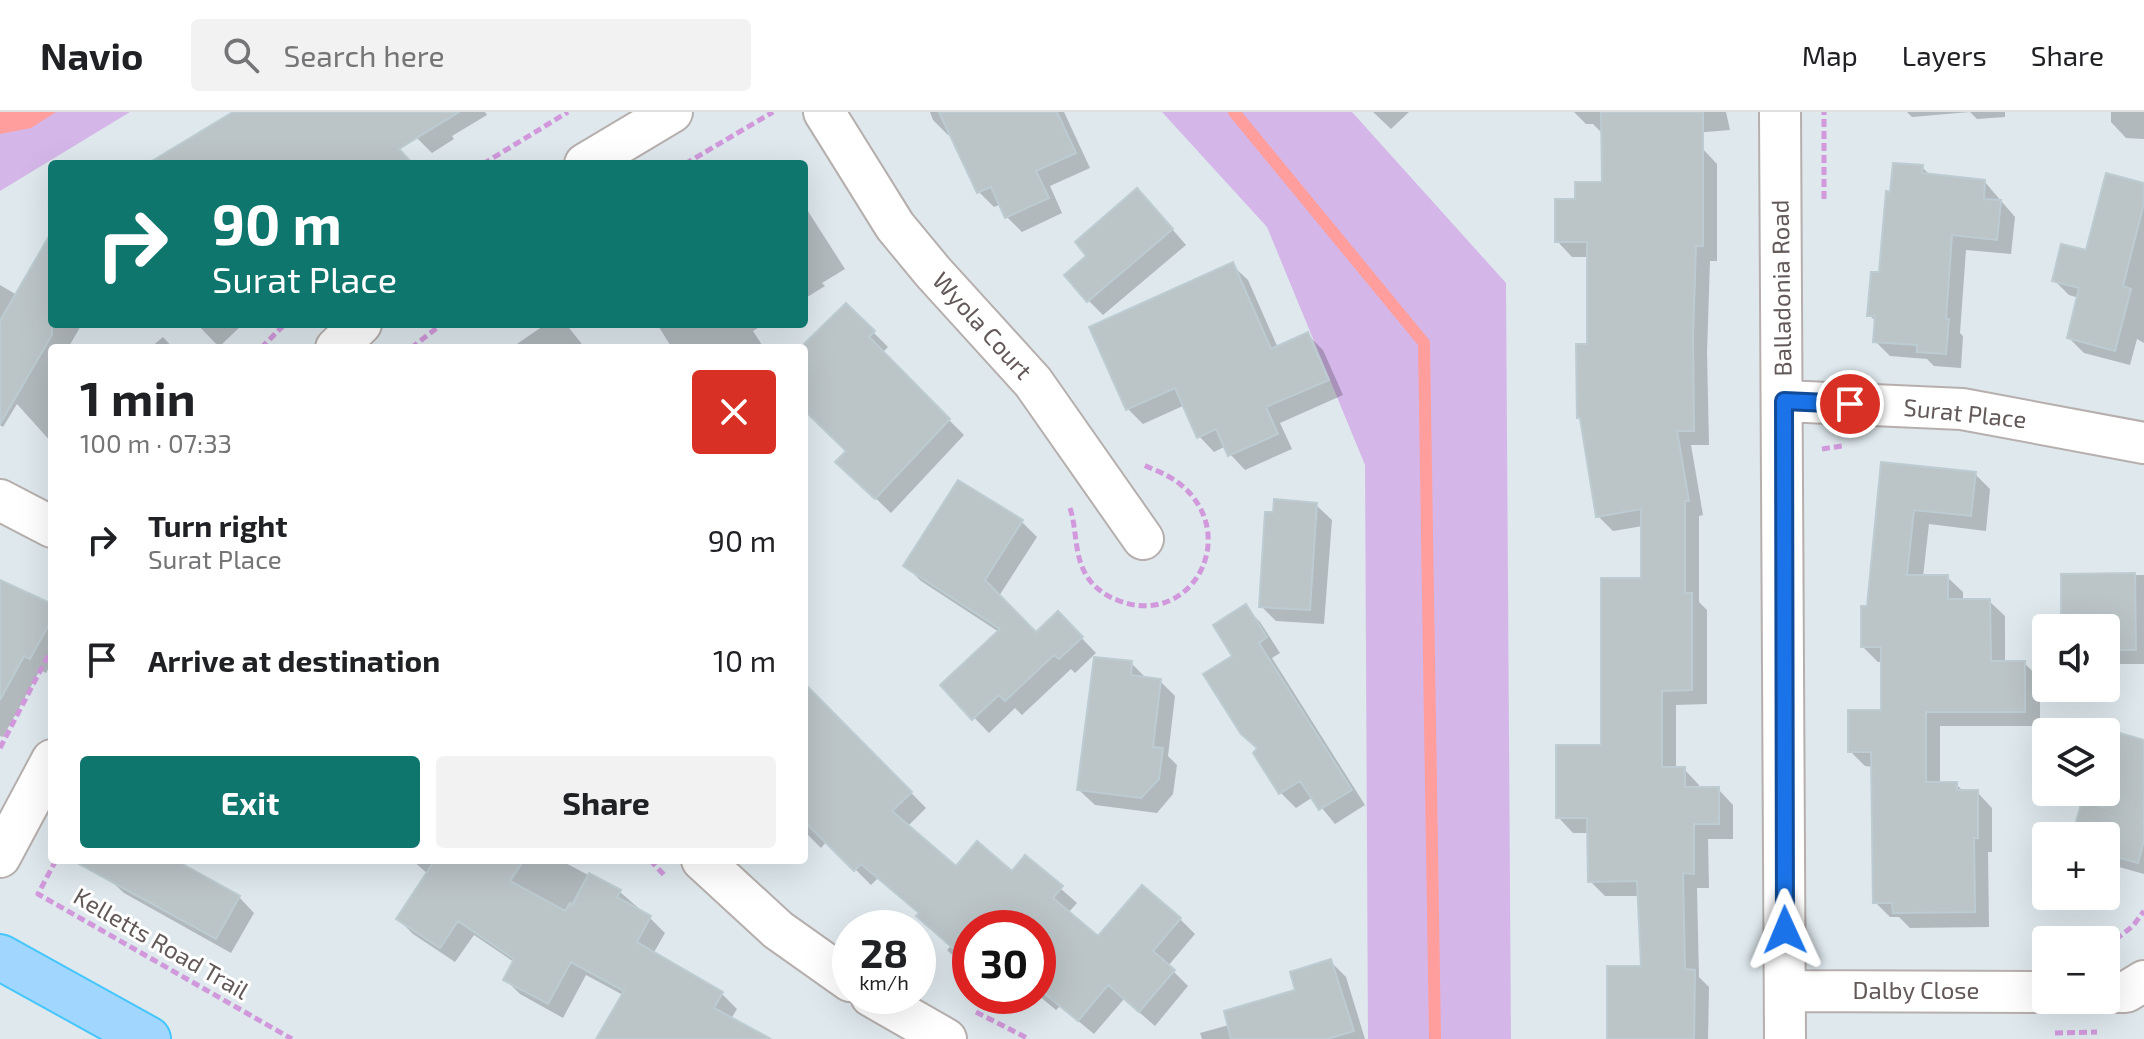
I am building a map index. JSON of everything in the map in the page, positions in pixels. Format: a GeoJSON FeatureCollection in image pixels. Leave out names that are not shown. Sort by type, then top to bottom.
{"type":"FeatureCollection","features":[{"type":"Feature","properties":{"kind":"main road"},"geometry":{"type":"LineString","coordinates":[[0,957],[148,1039]]}},
{"type":"Feature","properties":{"kind":"street"},"geometry":{"type":"LineString","coordinates":[[592,160],[672,112]]}},
{"type":"Feature","properties":{"kind":"street","name":"Wyola Court"},"geometry":{"type":"LineString","coordinates":[[824,112],[895,226],[1033,382],[1143,539]]}},
{"type":"Feature","properties":{"kind":"street","name":"Balladonia Road"},"geometry":{"type":"LineString","coordinates":[[1780,112],[1784,401],[1785,1039]]}},
{"type":"Feature","properties":{"kind":"street"},"geometry":{"type":"LineString","coordinates":[[340,344],[357,328]]}},
{"type":"Feature","properties":{"kind":"street","name":"Surat Place"},"geometry":{"type":"LineString","coordinates":[[1784,401],[1962,409],[2144,443]]}},
{"type":"Feature","properties":{"kind":"street"},"geometry":{"type":"LineString","coordinates":[[0,500],[48,525]]}},
{"type":"Feature","properties":{"kind":"street"},"geometry":{"type":"LineString","coordinates":[[0,857],[48,767]]}},
{"type":"Feature","properties":{"kind":"street"},"geometry":{"type":"LineString","coordinates":[[706,864],[778,930],[832,968]]}},
{"type":"Feature","properties":{"kind":"street"},"geometry":{"type":"LineString","coordinates":[[2120,992],[2126,992],[2144,981]]}},
{"type":"Feature","properties":{"kind":"street","name":"Dalby Close"},"geometry":{"type":"LineString","coordinates":[[1785,991],[2032,992]]}},
{"type":"Feature","properties":{"kind":"street"},"geometry":{"type":"LineString","coordinates":[[902,1014],[946,1039]]}},
{"type":"Feature","properties":{"kind":"path"},"geometry":{"type":"LineString","coordinates":[[490,160],[568,112]]}},
{"type":"Feature","properties":{"kind":"path"},"geometry":{"type":"LineString","coordinates":[[692,160],[773,112]]}},
{"type":"Feature","properties":{"kind":"path"},"geometry":{"type":"LineString","coordinates":[[265,344],[281,328]]}},
{"type":"Feature","properties":{"kind":"path"},"geometry":{"type":"LineString","coordinates":[[416,344],[437,328]]}},
{"type":"Feature","properties":{"kind":"path"},"geometry":{"type":"LineString","coordinates":[[0,748],[48,656]]}},
{"type":"Feature","properties":{"kind":"path","name":"Kelletts Road Trail"},"geometry":{"type":"LineString","coordinates":[[54,864],[38,894],[292,1039]]}},
{"type":"Feature","properties":{"kind":"path"},"geometry":{"type":"LineString","coordinates":[[2120,936],[2133,926],[2144,911]]}},
{"type":"Feature","properties":{"kind":"shaded area"},"geometry":{"type":"Polygon","coordinates":[[[0,112],[130,112],[48,160],[0,191],[0,112]]]}},
{"type":"Feature","properties":{"kind":"shaded area"},"geometry":{"type":"Polygon","coordinates":[[[0,112],[56,112],[31,128],[0,134],[0,112]]]}},
{"type":"Feature","properties":{"kind":"shaded area"},"geometry":{"type":"Polygon","coordinates":[[[1162,112],[1352,112],[1506,283],[1511,1039],[1368,1039],[1365,465],[1267,227],[1162,112]]]}},
{"type":"Feature","properties":{"kind":"building"},"geometry":{"type":"Polygon","coordinates":[[[233,112],[459,112],[399,149],[409,160],[154,160],[233,112]]]}},
{"type":"Feature","properties":{"kind":"building"},"geometry":{"type":"Polygon","coordinates":[[[939,112],[1057,112],[1076,153],[1036,171],[1049,198],[1005,218],[991,187],[977,193],[939,112]]]}},
{"type":"Feature","properties":{"kind":"building"},"geometry":{"type":"Polygon","coordinates":[[[1601,112],[1703,112],[1703,246],[1696,246],[1694,431],[1677,431],[1689,501],[1685,501],[1685,593],[1692,593],[1692,690],[1662,691],[1662,767],[1685,767],[1685,787],[1719,787],[1719,824],[1694,824],[1694,874],[1683,873],[1685,969],[1695,970],[1694,1039],[1607,1039],[1607,966],[1641,966],[1637,881],[1588,882],[1587,818],[1556,818],[1556,745],[1601,745],[1601,578],[1641,578],[1641,509],[1596,517],[1580,418],[1577,418],[1576,344],[1587,344],[1587,242],[1555,242],[1555,199],[1575,199],[1575,182],[1602,182],[1601,112]]]}},
{"type":"Feature","properties":{"kind":"building"},"geometry":{"type":"Polygon","coordinates":[[[1893,163],[1923,165],[1922,173],[1985,180],[1984,199],[2001,200],[1997,240],[1952,235],[1946,354],[1917,352],[1917,345],[1873,342],[1875,316],[1867,316],[1871,272],[1879,272],[1886,191],[1890,192],[1893,163]]]}},
{"type":"Feature","properties":{"kind":"building"},"geometry":{"type":"Polygon","coordinates":[[[2106,173],[2144,183],[2144,203],[2123,286],[2131,289],[2115,351],[2067,338],[2079,288],[2052,281],[2061,244],[2086,250],[2106,173]]]}},
{"type":"Feature","properties":{"kind":"building"},"geometry":{"type":"Polygon","coordinates":[[[1137,188],[1173,229],[1087,302],[1064,275],[1086,256],[1075,242],[1137,188]]]}},
{"type":"Feature","properties":{"kind":"building"},"geometry":{"type":"Polygon","coordinates":[[[48,238],[48,328],[52,328],[52,335],[0,424],[0,321],[48,238]]]}},
{"type":"Feature","properties":{"kind":"building"},"geometry":{"type":"Polygon","coordinates":[[[1233,262],[1271,349],[1308,332],[1329,380],[1266,407],[1278,434],[1228,456],[1216,429],[1197,438],[1175,388],[1126,410],[1089,327],[1233,262]]]}},
{"type":"Feature","properties":{"kind":"building"},"geometry":{"type":"Polygon","coordinates":[[[846,303],[875,331],[869,337],[950,419],[875,499],[835,462],[846,451],[808,414],[808,344],[804,344],[846,303]]]}},
{"type":"Feature","properties":{"kind":"building"},"geometry":{"type":"Polygon","coordinates":[[[1881,462],[1976,472],[1971,516],[1914,510],[1907,575],[1948,575],[1948,599],[1990,599],[1991,661],[2025,661],[2025,712],[1926,712],[1926,782],[1957,782],[1957,790],[1978,790],[1978,838],[1974,838],[1975,912],[1893,913],[1892,903],[1873,903],[1871,752],[1848,752],[1848,710],[1881,710],[1881,647],[1861,647],[1861,606],[1867,606],[1881,462]]]}},
{"type":"Feature","properties":{"kind":"building"},"geometry":{"type":"Polygon","coordinates":[[[958,480],[1023,520],[985,580],[1036,632],[1058,611],[1083,637],[1059,659],[1054,655],[1005,701],[999,695],[972,720],[940,685],[1000,629],[903,566],[958,480]]]}},
{"type":"Feature","properties":{"kind":"building"},"geometry":{"type":"Polygon","coordinates":[[[1274,499],[1317,503],[1310,610],[1259,607],[1265,512],[1273,512],[1274,499]]]}},
{"type":"Feature","properties":{"kind":"building"},"geometry":{"type":"Polygon","coordinates":[[[2135,573],[2136,650],[2120,650],[2120,614],[2061,614],[2061,574],[2135,573]]]}},
{"type":"Feature","properties":{"kind":"building"},"geometry":{"type":"Polygon","coordinates":[[[0,580],[48,602],[48,626],[30,659],[24,656],[0,700],[0,580]]]}},
{"type":"Feature","properties":{"kind":"building"},"geometry":{"type":"Polygon","coordinates":[[[1246,604],[1267,637],[1259,643],[1352,790],[1319,810],[1300,781],[1279,794],[1253,753],[1257,748],[1241,734],[1203,674],[1232,656],[1213,625],[1246,604]]]}},
{"type":"Feature","properties":{"kind":"building"},"geometry":{"type":"Polygon","coordinates":[[[1094,657],[1132,661],[1131,675],[1161,679],[1153,747],[1163,748],[1159,779],[1141,798],[1077,790],[1094,657]]]}},
{"type":"Feature","properties":{"kind":"building"},"geometry":{"type":"Polygon","coordinates":[[[808,687],[912,792],[892,811],[956,866],[977,841],[1012,871],[1025,855],[1063,886],[1053,898],[1098,936],[1142,885],[1181,918],[1153,951],[1175,970],[1139,1012],[1108,985],[1078,1021],[1056,1003],[1056,910],[952,910],[952,947],[936,933],[936,910],[915,910],[861,864],[854,871],[808,825],[808,687]]]}},
{"type":"Feature","properties":{"kind":"building"},"geometry":{"type":"Polygon","coordinates":[[[2120,733],[2144,740],[2144,840],[2138,863],[2120,858],[2120,822],[2076,822],[2081,806],[2120,806],[2120,733]]]}},
{"type":"Feature","properties":{"kind":"building"},"geometry":{"type":"Polygon","coordinates":[[[79,864],[182,864],[240,896],[216,939],[79,864]]]}},
{"type":"Feature","properties":{"kind":"building"},"geometry":{"type":"Polygon","coordinates":[[[432,864],[521,864],[510,881],[565,911],[570,903],[572,905],[589,873],[621,890],[617,897],[651,916],[637,942],[723,992],[714,1008],[771,1039],[596,1039],[624,991],[571,962],[548,1004],[503,980],[514,959],[458,921],[440,948],[396,919],[432,864]]]}},
{"type":"Feature","properties":{"kind":"building"},"geometry":{"type":"Polygon","coordinates":[[[1331,959],[1354,1031],[1327,1039],[1231,1039],[1224,1011],[1295,990],[1290,972],[1331,959]]]}},
{"type":"Feature","properties":{"kind":"waterway"},"geometry":{"type":"LineString","coordinates":[[1234,112],[1424,343],[1435,1039]]}},
{"type":"Feature","properties":{"kind":"route"},"geometry":{"type":"LineString","coordinates":[[1785,930],[1784,401],[1850,404]]}}]}
